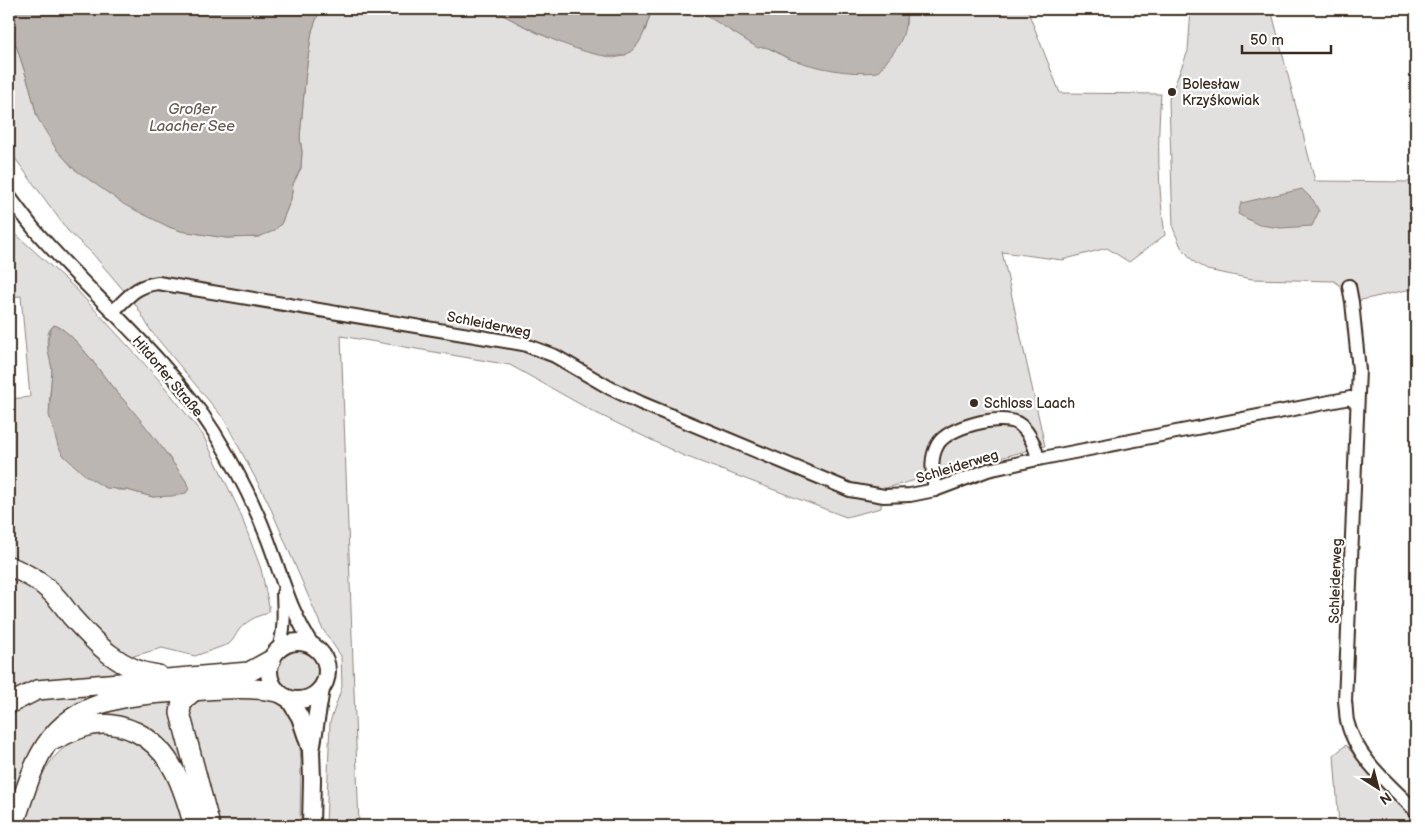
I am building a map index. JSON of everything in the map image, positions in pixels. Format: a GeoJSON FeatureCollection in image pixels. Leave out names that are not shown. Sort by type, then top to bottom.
{"type":"FeatureCollection","features":[{"type":"Feature","properties":{"kind":"highway"},"geometry":{"type":"LineString","coordinates":[[9,566],[29,575],[52,592],[86,633],[105,651],[124,664],[145,674],[191,684]]}},
{"type":"Feature","properties":{"kind":"highway"},"geometry":{"type":"LineString","coordinates":[[13,826],[35,765],[46,744],[64,724],[88,708],[105,702],[249,672],[274,655]]}},
{"type":"Feature","properties":{"kind":"highway"},"geometry":{"type":"LineString","coordinates":[[191,684],[182,701],[180,714],[210,826]]}},
{"type":"Feature","properties":{"kind":"highway"},"geometry":{"type":"LineString","coordinates":[[9,704],[38,690],[191,684],[251,688],[283,695]]}},
{"type":"Feature","properties":{"kind":"highway"},"geometry":{"type":"LineString","coordinates":[[46,744],[74,731],[98,724],[123,726],[145,737],[161,750],[173,768],[185,794],[194,826]]}},
{"type":"Feature","properties":{"kind":"main road"},"geometry":{"type":"LineString","coordinates":[[311,752],[300,717],[283,695],[272,685],[269,677],[269,668],[274,655],[291,643],[307,644],[314,647],[326,662],[327,672],[321,689],[311,752],[311,826]]}},
{"type":"Feature","properties":{"kind":"main road"},"geometry":{"type":"LineString","coordinates":[[283,695],[298,700],[306,699],[321,689]]}},
{"type":"Feature","properties":{"kind":"street","name":"Hitdorfer Straße"},"geometry":{"type":"LineString","coordinates":[[9,196],[34,229],[183,389],[227,454],[260,522],[283,586],[300,625],[314,647]]}},
{"type":"Feature","properties":{"kind":"street","name":"Schleiderweg"},"geometry":{"type":"LineString","coordinates":[[112,312],[135,290],[145,284],[158,283],[523,344],[555,356],[610,388],[641,403],[850,490],[884,496],[910,495],[935,490],[988,470],[1350,398],[1357,404],[1345,701],[1347,720],[1353,739],[1371,766],[1416,811]]}},
{"type":"Feature","properties":{"kind":"street"},"geometry":{"type":"LineString","coordinates":[[1349,286],[1359,370],[1357,404]]}},
{"type":"Feature","properties":{"kind":"street"},"geometry":{"type":"LineString","coordinates":[[935,490],[932,460],[938,444],[944,437],[963,428],[1000,420],[1017,424],[1031,438],[1038,459]]}},
{"type":"Feature","properties":{"kind":"street","name":"Hitdorfer Straße"},"geometry":{"type":"LineString","coordinates":[[274,655],[282,640],[283,586]]}},
{"type":"Feature","properties":{"kind":"shaded area"},"geometry":{"type":"Polygon","coordinates":[[[320,9],[492,9],[535,32],[557,41],[613,58],[624,56],[631,51],[645,31],[652,9],[696,9],[787,58],[906,25],[907,9],[1027,9],[1060,93],[1161,94],[1159,164],[1165,235],[1129,262],[1107,248],[1062,260],[1002,252],[1045,446],[882,489],[881,508],[846,517],[682,455],[594,412],[510,365],[341,336],[359,826],[326,826],[330,722],[342,687],[341,656],[322,628],[268,502],[224,419],[151,331],[136,305],[92,253],[68,231],[9,150],[9,29],[30,88],[37,117],[169,227],[181,231],[226,238],[258,237],[281,224],[291,199],[293,184],[301,168],[302,152],[300,137],[306,71],[312,31],[320,9]]]}},
{"type":"Feature","properties":{"kind":"shaded area"},"geometry":{"type":"Polygon","coordinates":[[[1191,9],[1271,9],[1315,181],[1416,182],[1416,288],[1357,301],[1354,296],[1334,281],[1252,279],[1207,270],[1194,262],[1181,247],[1173,228],[1169,99],[1188,51],[1191,9]]]}},
{"type":"Feature","properties":{"kind":"shaded area"},"geometry":{"type":"Polygon","coordinates":[[[9,228],[76,289],[160,381],[203,435],[239,510],[261,569],[269,606],[269,611],[266,614],[244,625],[229,644],[195,656],[162,648],[130,657],[101,638],[9,559],[9,399],[30,397],[21,296],[9,297],[9,228]],[[54,325],[50,330],[47,341],[52,365],[49,406],[53,427],[117,490],[127,490],[153,497],[189,489],[182,475],[141,421],[86,353],[62,329],[54,325]]]}},
{"type":"Feature","properties":{"kind":"shaded area"},"geometry":{"type":"Polygon","coordinates":[[[9,573],[39,589],[125,675],[9,697],[9,573]]]}},
{"type":"Feature","properties":{"kind":"shaded area"},"geometry":{"type":"Polygon","coordinates":[[[301,650],[309,653],[315,659],[318,671],[315,683],[309,689],[293,692],[285,689],[279,683],[276,667],[279,659],[285,653],[301,650]]]}},
{"type":"Feature","properties":{"kind":"shaded area"},"geometry":{"type":"Polygon","coordinates":[[[129,690],[85,703],[9,816],[9,713],[22,706],[51,697],[67,694],[129,690]]]}},
{"type":"Feature","properties":{"kind":"shaded area"},"geometry":{"type":"Polygon","coordinates":[[[206,695],[265,696],[282,706],[291,715],[299,738],[301,761],[300,826],[217,826],[184,713],[190,700],[206,695]]]}},
{"type":"Feature","properties":{"kind":"shaded area"},"geometry":{"type":"Polygon","coordinates":[[[168,698],[205,826],[155,737],[88,713],[168,698]]]}},
{"type":"Feature","properties":{"kind":"shaded area"},"geometry":{"type":"Polygon","coordinates":[[[106,733],[131,737],[158,755],[189,826],[23,826],[41,778],[58,753],[71,743],[86,737],[106,733]]]}},
{"type":"Feature","properties":{"kind":"shaded area"},"geometry":{"type":"Polygon","coordinates":[[[1346,745],[1373,778],[1416,821],[1416,826],[1339,826],[1334,755],[1346,745]]]}},
{"type":"Feature","properties":{"kind":"water","name":"Großer Laacher See"},"geometry":{"type":"Polygon","coordinates":[[[9,9],[320,9],[312,31],[306,71],[300,137],[302,152],[301,168],[293,184],[291,199],[281,224],[274,231],[258,237],[226,238],[181,231],[125,205],[74,169],[56,149],[37,117],[30,88],[9,29],[9,9]]]}},
{"type":"Feature","properties":{"kind":"water"},"geometry":{"type":"Polygon","coordinates":[[[492,9],[652,9],[644,32],[635,48],[618,56],[601,55],[561,43],[492,9]]]}},
{"type":"Feature","properties":{"kind":"water"},"geometry":{"type":"Polygon","coordinates":[[[696,9],[907,9],[904,29],[899,44],[878,72],[867,73],[844,72],[822,68],[790,59],[766,47],[758,48],[696,9]]]}},
{"type":"Feature","properties":{"kind":"water"},"geometry":{"type":"Polygon","coordinates":[[[1302,189],[1313,200],[1319,211],[1312,226],[1281,228],[1259,225],[1238,214],[1241,203],[1302,189]]]}},
{"type":"Feature","properties":{"kind":"water"},"geometry":{"type":"Polygon","coordinates":[[[54,325],[70,335],[152,434],[186,481],[189,489],[186,493],[153,497],[127,490],[106,488],[86,476],[64,456],[58,446],[49,415],[52,369],[48,341],[50,331],[54,325]]]}},
{"type":"Feature","properties":{"kind":"place","name":"Bolesław Krzyśkowiak"},"geometry":{"type":"Point","coordinates":[1172,92]}},
{"type":"Feature","properties":{"kind":"place","name":"Schloss Laach"},"geometry":{"type":"Point","coordinates":[974,403]}}]}
